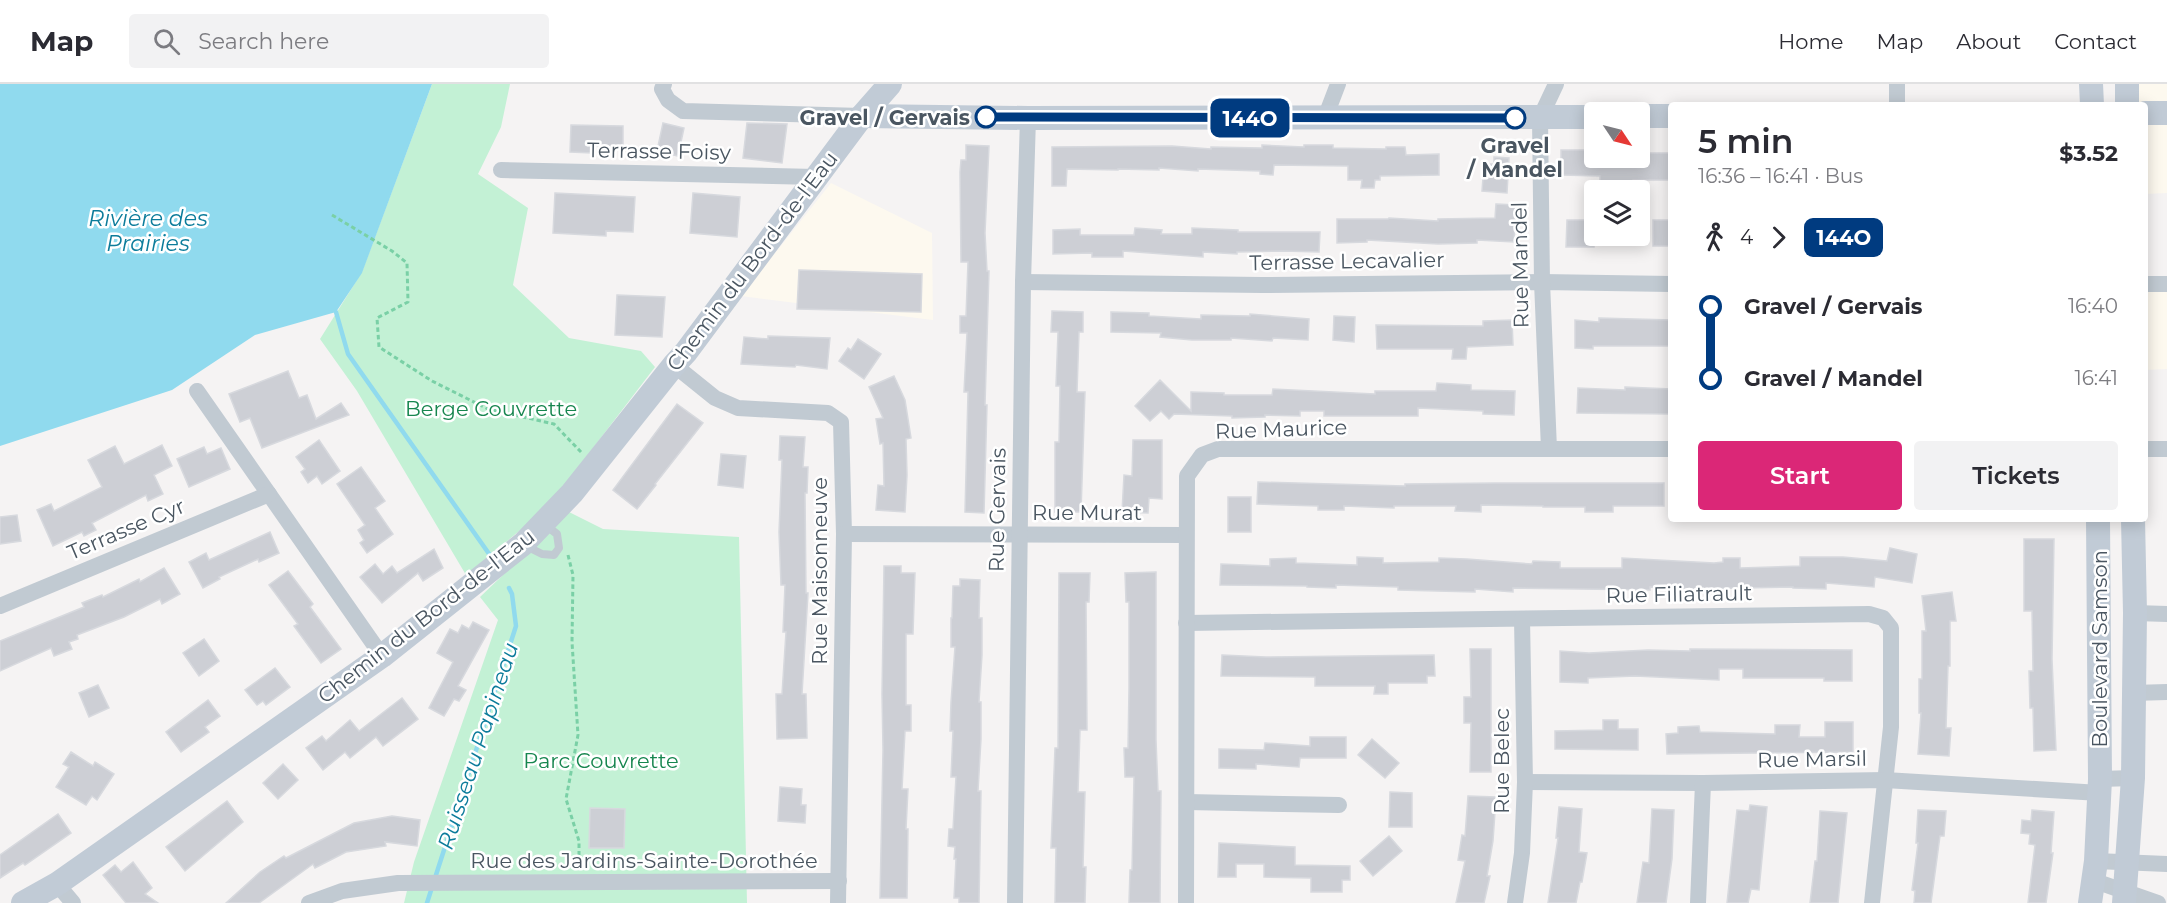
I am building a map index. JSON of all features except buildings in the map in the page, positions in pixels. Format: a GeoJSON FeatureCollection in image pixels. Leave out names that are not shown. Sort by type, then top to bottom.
{"type":"FeatureCollection","features":[{"type":"Feature","properties":{"kind":"street"},"geometry":{"type":"LineString","coordinates":[[664,84],[662,89],[668,100],[683,111],[1028,118],[1584,117]]}},
{"type":"Feature","properties":{"kind":"street","name":"Chemin du Bord-de-l'Eau"},"geometry":{"type":"LineString","coordinates":[[33,901],[382,656],[523,544],[572,494],[686,352],[862,116],[890,84]]}},
{"type":"Feature","properties":{"kind":"street"},"geometry":{"type":"LineString","coordinates":[[1325,118],[1338,84]]}},
{"type":"Feature","properties":{"kind":"street","name":"Rue Mandel"},"geometry":{"type":"LineString","coordinates":[[1549,449],[1542,282],[1540,118],[1556,84]]}},
{"type":"Feature","properties":{"kind":"street"},"geometry":{"type":"LineString","coordinates":[[1897,84],[1897,102]]}},
{"type":"Feature","properties":{"kind":"street"},"geometry":{"type":"LineString","coordinates":[[2091,84],[2092,102]]}},
{"type":"Feature","properties":{"kind":"street"},"geometry":{"type":"LineString","coordinates":[[2127,84],[2127,102]]}},
{"type":"Feature","properties":{"kind":"street"},"geometry":{"type":"LineString","coordinates":[[2148,112],[2167,112]]}},
{"type":"Feature","properties":{"kind":"street"},"geometry":{"type":"LineString","coordinates":[[1650,116],[1668,116]]}},
{"type":"Feature","properties":{"kind":"street","name":"Rue Gervais"},"geometry":{"type":"LineString","coordinates":[[1014,903],[1023,282],[1028,118]]}},
{"type":"Feature","properties":{"kind":"street","name":"Terrasse Foisy"},"geometry":{"type":"LineString","coordinates":[[501,170],[816,177]]}},
{"type":"Feature","properties":{"kind":"street","name":"Terrasse Lecavalier"},"geometry":{"type":"LineString","coordinates":[[1023,282],[1262,285],[1542,282],[1668,284]]}},
{"type":"Feature","properties":{"kind":"street"},"geometry":{"type":"LineString","coordinates":[[2148,284],[2167,284]]}},
{"type":"Feature","properties":{"kind":"street","name":"Rue Maisonneuve"},"geometry":{"type":"LineString","coordinates":[[674,365],[715,398],[738,408],[828,413],[840,422],[844,534],[838,903]]}},
{"type":"Feature","properties":{"kind":"street"},"geometry":{"type":"LineString","coordinates":[[197,391],[382,656]]}},
{"type":"Feature","properties":{"kind":"street","name":"Rue Maurice"},"geometry":{"type":"LineString","coordinates":[[1186,903],[1187,476],[1202,455],[1218,449],[1668,449]]}},
{"type":"Feature","properties":{"kind":"street"},"geometry":{"type":"LineString","coordinates":[[2148,449],[2167,449]]}},
{"type":"Feature","properties":{"kind":"street","name":"Terrasse Cyr"},"geometry":{"type":"LineString","coordinates":[[0,606],[269,494]]}},
{"type":"Feature","properties":{"kind":"street","name":"Boulevard Samson"},"geometry":{"type":"LineString","coordinates":[[2094,882],[2100,786],[2098,522]]}},
{"type":"Feature","properties":{"kind":"street","name":"Boulevard Samson"},"geometry":{"type":"LineString","coordinates":[[2125,898],[2133,778],[2135,613],[2133,522]]}},
{"type":"Feature","properties":{"kind":"street","name":"Rue Murat"},"geometry":{"type":"LineString","coordinates":[[844,534],[1186,535]]}},
{"type":"Feature","properties":{"kind":"street"},"geometry":{"type":"LineString","coordinates":[[2135,613],[2167,614]]}},
{"type":"Feature","properties":{"kind":"street","name":"Rue Filiatrault"},"geometry":{"type":"LineString","coordinates":[[1186,624],[1869,614],[1883,618],[1891,628],[1891,727],[1872,903]]}},
{"type":"Feature","properties":{"kind":"street","name":"Rue Belec"},"geometry":{"type":"LineString","coordinates":[[1515,903],[1522,853],[1525,782],[1522,619]]}},
{"type":"Feature","properties":{"kind":"street"},"geometry":{"type":"LineString","coordinates":[[2133,693],[2167,692]]}},
{"type":"Feature","properties":{"kind":"street","name":"Boulevard Samson"},"geometry":{"type":"LineString","coordinates":[[2100,786],[2133,778]]}},
{"type":"Feature","properties":{"kind":"street","name":"Rue Marsil"},"geometry":{"type":"LineString","coordinates":[[1525,782],[1702,783],[1885,780],[2100,786]]}},
{"type":"Feature","properties":{"kind":"street"},"geometry":{"type":"LineString","coordinates":[[1698,903],[1702,783]]}},
{"type":"Feature","properties":{"kind":"street"},"geometry":{"type":"LineString","coordinates":[[1186,802],[1339,805]]}},
{"type":"Feature","properties":{"kind":"street"},"geometry":{"type":"LineString","coordinates":[[2094,882],[2128,862],[2167,864]]}},
{"type":"Feature","properties":{"kind":"street","name":"Rue des Jardins-Sainte-Dorothée"},"geometry":{"type":"LineString","coordinates":[[309,903],[342,891],[398,884],[839,881]]}},
{"type":"Feature","properties":{"kind":"street"},"geometry":{"type":"LineString","coordinates":[[2094,882],[2125,898],[2158,903]]}},
{"type":"Feature","properties":{"kind":"street"},"geometry":{"type":"LineString","coordinates":[[57,884],[73,903]]}},
{"type":"Feature","properties":{"kind":"lane"},"geometry":{"type":"LineString","coordinates":[[523,544],[543,554],[554,555],[559,548],[557,534],[543,524]]}},
{"type":"Feature","properties":{"kind":"path"},"geometry":{"type":"LineString","coordinates":[[332,215],[392,251],[406,263],[408,303],[377,318],[379,347],[432,381],[488,409],[554,424],[561,434],[594,465]]}},
{"type":"Feature","properties":{"kind":"path"},"geometry":{"type":"LineString","coordinates":[[559,548],[568,554],[573,575],[572,642],[578,735],[566,799],[579,841],[578,882]]}},
{"type":"Feature","properties":{"kind":"shaded area"},"geometry":{"type":"Polygon","coordinates":[[[2127,84],[2167,84],[2167,193],[2148,194],[2148,102],[2127,102],[2127,84]]]}},
{"type":"Feature","properties":{"kind":"shaded area"},"geometry":{"type":"Polygon","coordinates":[[[831,183],[932,233],[933,320],[741,296],[831,183]]]}},
{"type":"Feature","properties":{"kind":"shaded area"},"geometry":{"type":"Polygon","coordinates":[[[2148,284],[2167,284],[2167,369],[2148,370],[2148,284]]]}},
{"type":"Feature","properties":{"kind":"green space","name":"Berge Couvrette"},"geometry":{"type":"Polygon","coordinates":[[[432,84],[510,84],[501,127],[478,174],[528,208],[513,285],[569,338],[641,351],[655,367],[554,499],[535,518],[466,575],[357,391],[320,339],[362,272],[432,84]]]}},
{"type":"Feature","properties":{"kind":"green space","name":"Parc Couvrette"},"geometry":{"type":"Polygon","coordinates":[[[569,512],[603,529],[739,537],[747,903],[404,903],[414,862],[498,620],[480,597],[569,512]]]}},
{"type":"Feature","properties":{"kind":"water","name":"Rivière des Prairies"},"geometry":{"type":"Polygon","coordinates":[[[0,84],[432,84],[362,273],[336,312],[255,335],[172,390],[0,446],[0,84]]]}},
{"type":"Feature","properties":{"kind":"waterway","name":"Ruisseau Papineau"},"geometry":{"type":"LineString","coordinates":[[336,312],[348,354],[492,558]]}},
{"type":"Feature","properties":{"kind":"waterway","name":"Ruisseau Papineau"},"geometry":{"type":"LineString","coordinates":[[427,903],[516,626],[512,594],[509,588]]}},
{"type":"Feature","properties":{"kind":"bus line","name":"144O"},"geometry":{"type":"LineString","coordinates":[[986,117],[1515,118]]}},
{"type":"Feature","properties":{"kind":"place","name":"Gravel / Gervais"},"geometry":{"type":"Point","coordinates":[986,117]}},
{"type":"Feature","properties":{"kind":"place","name":"Gravel / Mandel"},"geometry":{"type":"Point","coordinates":[1515,118]}}]}
